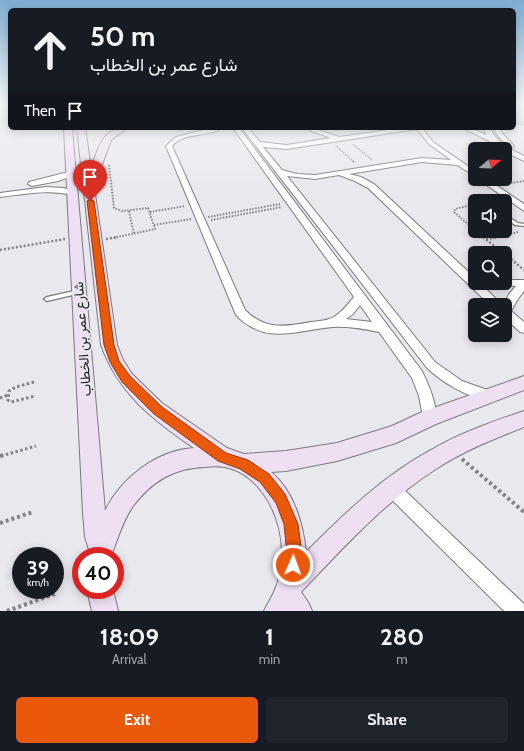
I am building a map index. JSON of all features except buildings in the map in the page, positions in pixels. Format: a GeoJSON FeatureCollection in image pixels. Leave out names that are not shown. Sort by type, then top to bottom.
{"type":"FeatureCollection","features":[{"type":"Feature","properties":{"kind":"street","name":"شارع عمر بن الخطاب"},"geometry":{"type":"LineString","coordinates":[[78,132],[72,173],[73,193],[94,513],[99,547]]}},
{"type":"Feature","properties":{"kind":"street","name":"شارع عمر بن الخطاب"},"geometry":{"type":"LineString","coordinates":[[79,132],[111,353],[120,370],[141,394],[158,410],[222,457]]}},
{"type":"Feature","properties":{"kind":"street"},"geometry":{"type":"LineString","coordinates":[[88,188],[97,169],[104,145],[113,134],[117,132]]}},
{"type":"Feature","properties":{"kind":"street"},"geometry":{"type":"LineString","coordinates":[[206,132],[179,137],[170,142],[169,146],[240,312],[246,319],[258,326],[274,330],[290,330],[331,323],[356,323],[384,329]]}},
{"type":"Feature","properties":{"kind":"street"},"geometry":{"type":"LineString","coordinates":[[233,132],[292,204],[417,374],[427,401],[429,418]]}},
{"type":"Feature","properties":{"kind":"street"},"geometry":{"type":"LineString","coordinates":[[235,132],[258,144],[287,147],[390,132]]}},
{"type":"Feature","properties":{"kind":"street"},"geometry":{"type":"LineString","coordinates":[[309,144],[313,138],[312,132]]}},
{"type":"Feature","properties":{"kind":"street"},"geometry":{"type":"LineString","coordinates":[[320,132],[344,139]]}},
{"type":"Feature","properties":{"kind":"street"},"geometry":{"type":"LineString","coordinates":[[386,132],[410,136]]}},
{"type":"Feature","properties":{"kind":"street"},"geometry":{"type":"LineString","coordinates":[[422,132],[433,145]]}},
{"type":"Feature","properties":{"kind":"street"},"geometry":{"type":"LineString","coordinates":[[474,132],[494,140]]}},
{"type":"Feature","properties":{"kind":"street"},"geometry":{"type":"LineString","coordinates":[[488,132],[489,135],[497,142]]}},
{"type":"Feature","properties":{"kind":"street"},"geometry":{"type":"LineString","coordinates":[[498,132],[505,140],[521,152]]}},
{"type":"Feature","properties":{"kind":"street"},"geometry":{"type":"LineString","coordinates":[[417,138],[433,145],[468,169]]}},
{"type":"Feature","properties":{"kind":"street"},"geometry":{"type":"LineString","coordinates":[[258,144],[431,365],[454,383],[468,391],[488,396]]}},
{"type":"Feature","properties":{"kind":"street"},"geometry":{"type":"LineString","coordinates":[[422,160],[433,145]]}},
{"type":"Feature","properties":{"kind":"street"},"geometry":{"type":"LineString","coordinates":[[270,160],[277,153],[287,147]]}},
{"type":"Feature","properties":{"kind":"street"},"geometry":{"type":"LineString","coordinates":[[512,152],[524,159]]}},
{"type":"Feature","properties":{"kind":"street"},"geometry":{"type":"LineString","coordinates":[[280,172],[297,176],[315,177],[422,160],[460,163]]}},
{"type":"Feature","properties":{"kind":"street"},"geometry":{"type":"LineString","coordinates":[[366,169],[371,186]]}},
{"type":"Feature","properties":{"kind":"street"},"geometry":{"type":"LineString","coordinates":[[0,188],[49,181],[72,173]]}},
{"type":"Feature","properties":{"kind":"street"},"geometry":{"type":"LineString","coordinates":[[339,173],[358,179],[371,186],[468,275]]}},
{"type":"Feature","properties":{"kind":"street"},"geometry":{"type":"LineString","coordinates":[[295,191],[302,183],[315,177]]}},
{"type":"Feature","properties":{"kind":"street"},"geometry":{"type":"LineString","coordinates":[[493,187],[524,208]]}},
{"type":"Feature","properties":{"kind":"street"},"geometry":{"type":"LineString","coordinates":[[0,195],[46,189],[73,193]]}},
{"type":"Feature","properties":{"kind":"street"},"geometry":{"type":"LineString","coordinates":[[307,225],[320,222]]}},
{"type":"Feature","properties":{"kind":"street"},"geometry":{"type":"LineString","coordinates":[[76,240],[95,240]]}},
{"type":"Feature","properties":{"kind":"street"},"geometry":{"type":"LineString","coordinates":[[512,283],[524,284]]}},
{"type":"Feature","properties":{"kind":"street"},"geometry":{"type":"LineString","coordinates":[[512,298],[524,284]]}},
{"type":"Feature","properties":{"kind":"street"},"geometry":{"type":"LineString","coordinates":[[483,290],[490,298]]}},
{"type":"Feature","properties":{"kind":"street"},"geometry":{"type":"LineString","coordinates":[[331,323],[349,311],[360,297]]}},
{"type":"Feature","properties":{"kind":"street"},"geometry":{"type":"LineString","coordinates":[[512,319],[523,329]]}},
{"type":"Feature","properties":{"kind":"street"},"geometry":{"type":"LineString","coordinates":[[244,464],[286,461],[337,452],[396,434],[429,418],[524,383]]}},
{"type":"Feature","properties":{"kind":"street"},"geometry":{"type":"LineString","coordinates":[[288,601],[359,516],[391,488],[427,463],[451,450],[489,432],[524,419]]}},
{"type":"Feature","properties":{"kind":"street"},"geometry":{"type":"LineString","coordinates":[[102,547],[111,519],[128,494],[149,475],[173,462],[198,456],[222,457],[244,464],[264,478],[281,498],[291,524],[295,554],[288,601]]}},
{"type":"Feature","properties":{"kind":"street"},"geometry":{"type":"LineString","coordinates":[[391,488],[517,611]]}},
{"type":"Feature","properties":{"kind":"street"},"geometry":{"type":"LineString","coordinates":[[103,599],[106,611]]}},
{"type":"Feature","properties":{"kind":"lane"},"geometry":{"type":"LineString","coordinates":[[512,221],[517,224],[524,225]]}},
{"type":"Feature","properties":{"kind":"lane"},"geometry":{"type":"LineString","coordinates":[[47,299],[80,292]]}},
{"type":"Feature","properties":{"kind":"path"},"geometry":{"type":"LineString","coordinates":[[344,139],[380,166]]}},
{"type":"Feature","properties":{"kind":"path"},"geometry":{"type":"LineString","coordinates":[[330,141],[366,169]]}},
{"type":"Feature","properties":{"kind":"path"},"geometry":{"type":"LineString","coordinates":[[95,240],[155,229],[148,208],[118,211],[114,208],[107,152],[104,145]]}},
{"type":"Feature","properties":{"kind":"path"},"geometry":{"type":"LineString","coordinates":[[493,187],[524,181]]}},
{"type":"Feature","properties":{"kind":"path"},"geometry":{"type":"LineString","coordinates":[[150,212],[193,204]]}},
{"type":"Feature","properties":{"kind":"path"},"geometry":{"type":"LineString","coordinates":[[154,226],[292,204]]}},
{"type":"Feature","properties":{"kind":"path"},"geometry":{"type":"LineString","coordinates":[[468,206],[455,209],[454,212],[468,223]]}},
{"type":"Feature","properties":{"kind":"path"},"geometry":{"type":"LineString","coordinates":[[129,211],[134,234]]}},
{"type":"Feature","properties":{"kind":"path"},"geometry":{"type":"LineString","coordinates":[[512,233],[524,231]]}},
{"type":"Feature","properties":{"kind":"path"},"geometry":{"type":"LineString","coordinates":[[486,239],[490,238]]}},
{"type":"Feature","properties":{"kind":"path"},"geometry":{"type":"LineString","coordinates":[[486,239],[494,246]]}},
{"type":"Feature","properties":{"kind":"path"},"geometry":{"type":"LineString","coordinates":[[0,250],[76,240]]}},
{"type":"Feature","properties":{"kind":"path"},"geometry":{"type":"LineString","coordinates":[[512,260],[524,270]]}},
{"type":"Feature","properties":{"kind":"path"},"geometry":{"type":"LineString","coordinates":[[34,382],[13,388],[9,392],[8,400],[11,402],[35,396]]}},
{"type":"Feature","properties":{"kind":"path"},"geometry":{"type":"LineString","coordinates":[[0,398],[8,396]]}},
{"type":"Feature","properties":{"kind":"path"},"geometry":{"type":"LineString","coordinates":[[0,456],[36,446]]}},
{"type":"Feature","properties":{"kind":"path"},"geometry":{"type":"LineString","coordinates":[[451,450],[524,512]]}},
{"type":"Feature","properties":{"kind":"path"},"geometry":{"type":"LineString","coordinates":[[0,522],[33,512]]}},
{"type":"Feature","properties":{"kind":"path"},"geometry":{"type":"LineString","coordinates":[[7,611],[41,599]]}},
{"type":"Feature","properties":{"kind":"route"},"geometry":{"type":"LineString","coordinates":[[90,201],[109,345],[115,362],[126,379],[158,410],[222,457],[244,464],[264,478],[281,498],[291,524],[295,554],[293,565]]}}]}
